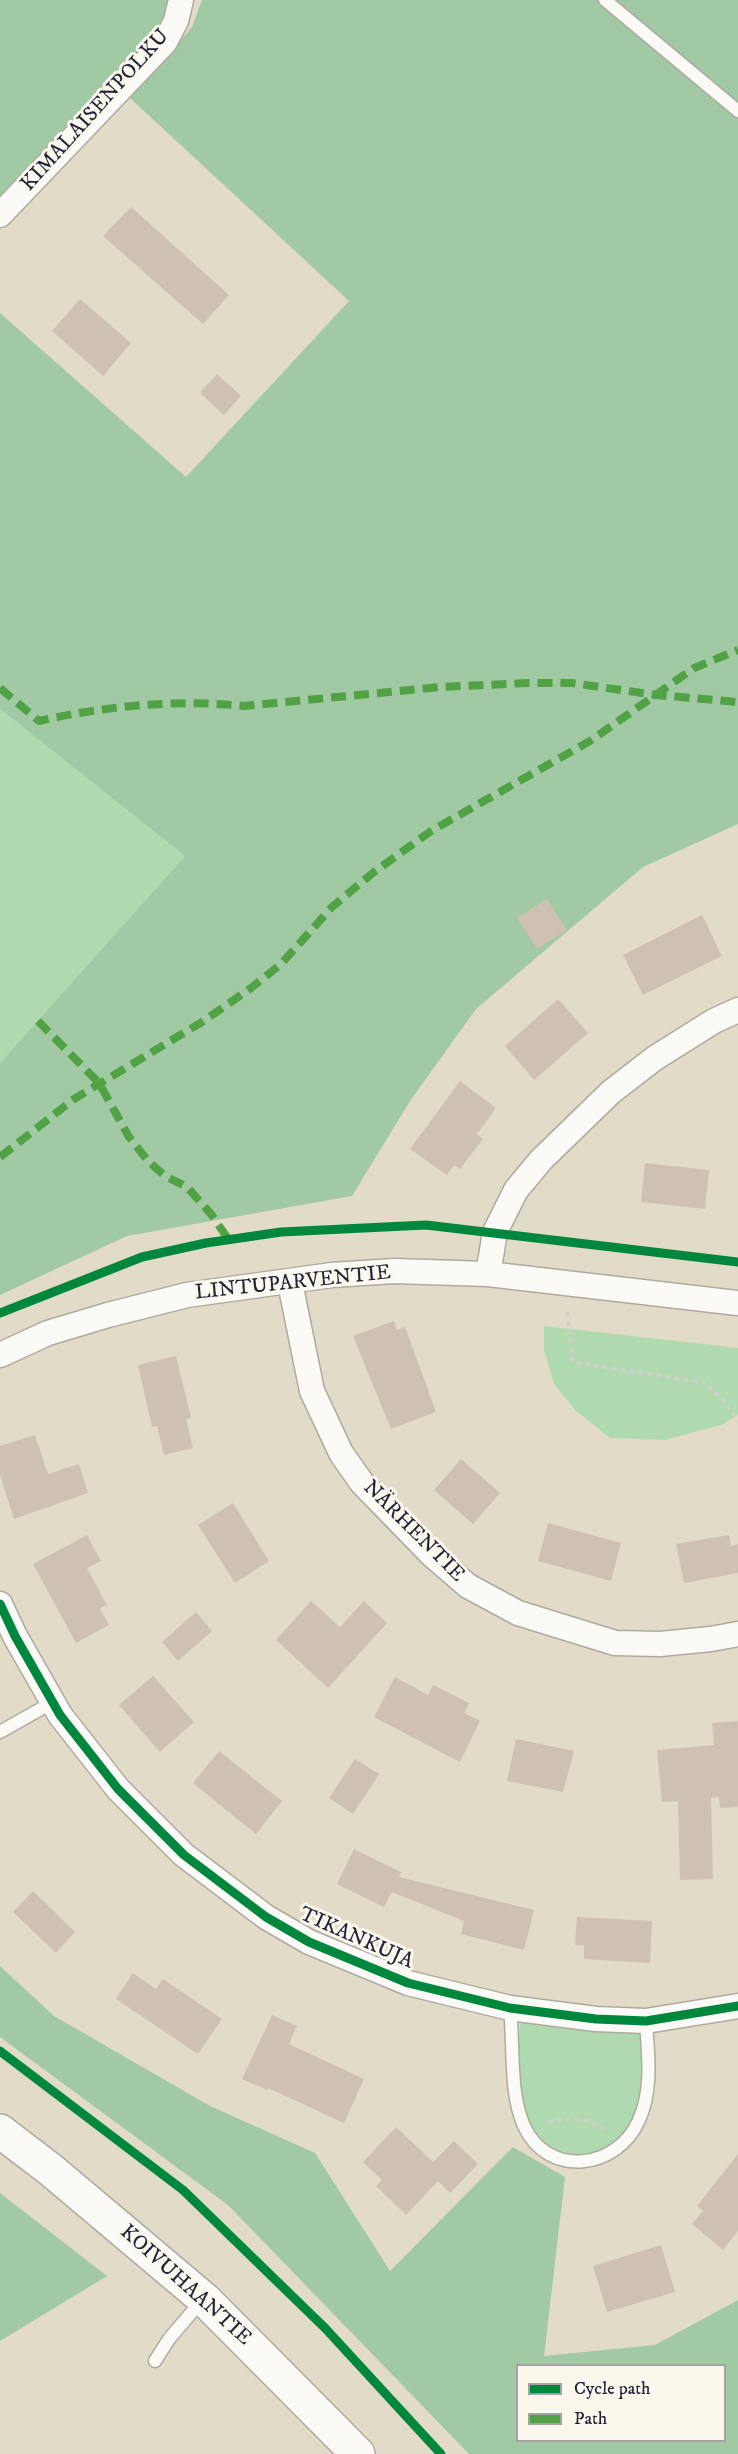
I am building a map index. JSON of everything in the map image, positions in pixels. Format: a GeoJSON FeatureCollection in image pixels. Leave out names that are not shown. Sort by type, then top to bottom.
{"type":"FeatureCollection","features":[{"type":"Feature","properties":{"kind":"street","name":"KIMALAISENPOLKU"},"geometry":{"type":"LineString","coordinates":[[0,215],[117,95],[165,42],[176,21],[181,0]]}},
{"type":"Feature","properties":{"kind":"street"},"geometry":{"type":"LineString","coordinates":[[488,1275],[495,1232],[516,1190],[541,1160],[611,1092],[655,1058],[714,1021],[738,1011]]}},
{"type":"Feature","properties":{"kind":"street","name":"LINTUPARVENTIE"},"geometry":{"type":"LineString","coordinates":[[0,1355],[48,1333],[187,1295],[332,1275],[394,1271],[488,1275],[738,1303]]}},
{"type":"Feature","properties":{"kind":"street","name":"NÄRHENTIE"},"geometry":{"type":"LineString","coordinates":[[290,1282],[312,1391],[341,1453],[369,1491],[432,1555],[468,1586],[518,1613],[615,1643],[660,1644],[738,1634]]}},
{"type":"Feature","properties":{"kind":"street","name":"TIKANKUJA"},"geometry":{"type":"LineString","coordinates":[[0,1604],[60,1715],[99,1766],[151,1823],[184,1855],[266,1917],[309,1942],[408,1983],[510,2008],[596,2019],[646,2021],[738,2006]]}},
{"type":"Feature","properties":{"kind":"street","name":"KOIVUHAANTIE"},"geometry":{"type":"LineString","coordinates":[[0,2131],[51,2170],[204,2299],[358,2454]]}},
{"type":"Feature","properties":{"kind":"lane"},"geometry":{"type":"LineString","coordinates":[[605,0],[738,111]]}},
{"type":"Feature","properties":{"kind":"lane"},"geometry":{"type":"LineString","coordinates":[[0,1732],[53,1702]]}},
{"type":"Feature","properties":{"kind":"lane"},"geometry":{"type":"LineString","coordinates":[[510,2008],[517,2103],[524,2128],[541,2148],[561,2161],[582,2162],[605,2156],[625,2143],[639,2122],[647,2097],[650,2077],[646,2021]]}},
{"type":"Feature","properties":{"kind":"lane"},"geometry":{"type":"LineString","coordinates":[[155,2361],[169,2339],[204,2299]]}},
{"type":"Feature","properties":{"kind":"path"},"geometry":{"type":"LineString","coordinates":[[564,1284],[573,1362],[705,1383],[724,1401],[738,1421]]}},
{"type":"Feature","properties":{"kind":"path"},"geometry":{"type":"LineString","coordinates":[[524,2128],[568,2118],[590,2120],[625,2143]]}},
{"type":"Feature","properties":{"kind":"green space"},"geometry":{"type":"Polygon","coordinates":[[[0,0],[169,0],[164,19],[153,39],[0,200],[0,0]]]}},
{"type":"Feature","properties":{"kind":"green space"},"geometry":{"type":"Polygon","coordinates":[[[202,0],[738,0],[738,824],[643,867],[476,1009],[410,1101],[352,1196],[127,1236],[0,1295],[0,1063],[185,856],[0,709],[0,313],[186,477],[349,301],[130,98],[192,27],[202,0]]]}},
{"type":"Feature","properties":{"kind":"green space"},"geometry":{"type":"Polygon","coordinates":[[[0,709],[185,856],[0,1063],[0,709]]]}},
{"type":"Feature","properties":{"kind":"green space"},"geometry":{"type":"Polygon","coordinates":[[[544,1326],[738,1348],[738,1415],[721,1425],[665,1440],[610,1438],[575,1410],[554,1384],[544,1350],[544,1326]]]}},
{"type":"Feature","properties":{"kind":"green space"},"geometry":{"type":"Polygon","coordinates":[[[0,1966],[54,2016],[210,2106],[315,2153],[390,2271],[513,2147],[565,2177],[544,2356],[655,2345],[738,2300],[738,2454],[469,2454],[228,2205],[0,2037],[0,1966]]]}},
{"type":"Feature","properties":{"kind":"green space"},"geometry":{"type":"Polygon","coordinates":[[[521,2019],[641,2030],[644,2075],[642,2099],[635,2119],[624,2135],[610,2148],[594,2155],[577,2158],[560,2154],[544,2144],[529,2127],[524,2117],[519,2090],[518,2058],[521,2019]]]}},
{"type":"Feature","properties":{"kind":"green space"},"geometry":{"type":"Polygon","coordinates":[[[0,2193],[107,2276],[0,2341],[0,2193]]]}},
{"type":"Feature","properties":{"kind":"building"},"geometry":{"type":"Polygon","coordinates":[[[131,207],[229,295],[203,324],[103,236],[131,207]]]}},
{"type":"Feature","properties":{"kind":"building"},"geometry":{"type":"Polygon","coordinates":[[[80,299],[131,343],[103,376],[52,331],[80,299]]]}},
{"type":"Feature","properties":{"kind":"building"},"geometry":{"type":"Polygon","coordinates":[[[217,374],[241,396],[224,415],[200,393],[217,374]]]}},
{"type":"Feature","properties":{"kind":"building"},"geometry":{"type":"Polygon","coordinates":[[[547,899],[567,930],[537,949],[517,918],[547,899]]]}},
{"type":"Feature","properties":{"kind":"building"},"geometry":{"type":"Polygon","coordinates":[[[702,915],[722,956],[643,995],[623,955],[702,915]]]}},
{"type":"Feature","properties":{"kind":"building"},"geometry":{"type":"Polygon","coordinates":[[[558,999],[588,1033],[534,1080],[505,1046],[558,999]]]}},
{"type":"Feature","properties":{"kind":"building"},"geometry":{"type":"Polygon","coordinates":[[[460,1081],[496,1108],[477,1134],[483,1139],[460,1169],[454,1165],[447,1175],[410,1149],[460,1081]]]}},
{"type":"Feature","properties":{"kind":"building"},"geometry":{"type":"Polygon","coordinates":[[[645,1163],[709,1170],[705,1209],[641,1202],[645,1163]]]}},
{"type":"Feature","properties":{"kind":"building"},"geometry":{"type":"Polygon","coordinates":[[[394,1321],[397,1330],[405,1327],[436,1412],[391,1429],[353,1336],[394,1321]]]}},
{"type":"Feature","properties":{"kind":"building"},"geometry":{"type":"Polygon","coordinates":[[[176,1356],[191,1418],[186,1419],[193,1448],[164,1455],[157,1426],[152,1427],[138,1365],[176,1356]]]}},
{"type":"Feature","properties":{"kind":"building"},"geometry":{"type":"Polygon","coordinates":[[[35,1435],[48,1474],[79,1464],[88,1493],[14,1519],[0,1475],[0,1446],[35,1435]]]}},
{"type":"Feature","properties":{"kind":"building"},"geometry":{"type":"Polygon","coordinates":[[[461,1459],[500,1493],[473,1524],[434,1490],[461,1459]]]}},
{"type":"Feature","properties":{"kind":"building"},"geometry":{"type":"Polygon","coordinates":[[[233,1503],[269,1561],[235,1583],[198,1525],[233,1503]]]}},
{"type":"Feature","properties":{"kind":"building"},"geometry":{"type":"Polygon","coordinates":[[[548,1523],[621,1543],[611,1581],[538,1561],[548,1523]]]}},
{"type":"Feature","properties":{"kind":"building"},"geometry":{"type":"Polygon","coordinates":[[[87,1535],[101,1561],[87,1568],[107,1605],[100,1608],[109,1625],[76,1643],[33,1564],[87,1535]]]}},
{"type":"Feature","properties":{"kind":"building"},"geometry":{"type":"Polygon","coordinates":[[[729,1535],[731,1546],[738,1544],[738,1573],[684,1583],[676,1544],[729,1535]]]}},
{"type":"Feature","properties":{"kind":"building"},"geometry":{"type":"Polygon","coordinates":[[[311,1601],[340,1627],[364,1601],[387,1623],[328,1688],[276,1640],[311,1601]]]}},
{"type":"Feature","properties":{"kind":"building"},"geometry":{"type":"Polygon","coordinates":[[[196,1612],[212,1631],[178,1661],[162,1642],[196,1612]]]}},
{"type":"Feature","properties":{"kind":"building"},"geometry":{"type":"Polygon","coordinates":[[[153,1676],[194,1722],[160,1752],[119,1705],[153,1676]]]}},
{"type":"Feature","properties":{"kind":"building"},"geometry":{"type":"Polygon","coordinates":[[[395,1677],[428,1695],[433,1685],[469,1703],[464,1713],[480,1721],[460,1762],[374,1717],[395,1677]]]}},
{"type":"Feature","properties":{"kind":"building"},"geometry":{"type":"Polygon","coordinates":[[[738,1721],[738,1807],[720,1808],[719,1797],[711,1798],[713,1879],[680,1880],[678,1801],[662,1802],[657,1750],[714,1745],[712,1723],[738,1721]]]}},
{"type":"Feature","properties":{"kind":"building"},"geometry":{"type":"Polygon","coordinates":[[[516,1739],[574,1751],[563,1792],[507,1781],[516,1739]]]}},
{"type":"Feature","properties":{"kind":"building"},"geometry":{"type":"Polygon","coordinates":[[[219,1751],[282,1801],[256,1834],[193,1783],[219,1751]]]}},
{"type":"Feature","properties":{"kind":"building"},"geometry":{"type":"Polygon","coordinates":[[[355,1759],[379,1774],[353,1814],[329,1798],[355,1759]]]}},
{"type":"Feature","properties":{"kind":"building"},"geometry":{"type":"Polygon","coordinates":[[[354,1849],[401,1872],[399,1877],[534,1910],[524,1950],[461,1934],[464,1921],[392,1892],[384,1907],[337,1884],[354,1849]]]}},
{"type":"Feature","properties":{"kind":"building"},"geometry":{"type":"Polygon","coordinates":[[[33,1891],[75,1932],[56,1953],[13,1912],[33,1891]]]}},
{"type":"Feature","properties":{"kind":"building"},"geometry":{"type":"Polygon","coordinates":[[[577,1917],[652,1921],[650,1963],[584,1959],[584,1945],[575,1945],[577,1917]]]}},
{"type":"Feature","properties":{"kind":"building"},"geometry":{"type":"Polygon","coordinates":[[[133,1973],[156,1989],[163,1979],[222,2019],[198,2054],[116,1999],[133,1973]]]}},
{"type":"Feature","properties":{"kind":"building"},"geometry":{"type":"Polygon","coordinates":[[[272,2015],[297,2026],[289,2044],[364,2079],[344,2123],[268,2088],[267,2090],[242,2079],[272,2015]]]}},
{"type":"Feature","properties":{"kind":"building"},"geometry":{"type":"Polygon","coordinates":[[[396,2127],[433,2162],[454,2141],[478,2164],[450,2193],[438,2181],[406,2215],[376,2186],[382,2180],[363,2162],[396,2127]]]}},
{"type":"Feature","properties":{"kind":"building"},"geometry":{"type":"Polygon","coordinates":[[[738,2154],[738,2231],[723,2250],[692,2224],[703,2211],[697,2206],[738,2154]]]}},
{"type":"Feature","properties":{"kind":"building"},"geometry":{"type":"Polygon","coordinates":[[[661,2245],[675,2292],[607,2312],[593,2266],[661,2245]]]}},
{"type":"Feature","properties":{"kind":"marked path"},"geometry":{"type":"LineString","coordinates":[[0,1157],[74,1099],[202,1022],[251,988],[281,964],[332,907],[374,872],[431,831],[590,741],[694,668],[738,650]]}},
{"type":"Feature","properties":{"kind":"marked path"},"geometry":{"type":"LineString","coordinates":[[0,688],[39,721],[89,711],[141,705],[193,703],[244,706],[441,687],[528,683],[572,683],[656,695],[738,702]]}},
{"type":"Feature","properties":{"kind":"marked path"},"geometry":{"type":"LineString","coordinates":[[38,1021],[99,1083],[129,1137],[148,1161],[165,1176],[187,1187],[211,1214],[228,1239]]}},
{"type":"Feature","properties":{"kind":"cycle path"},"geometry":{"type":"LineString","coordinates":[[0,1313],[142,1257],[206,1243],[281,1232],[426,1225],[738,1262]]}},
{"type":"Feature","properties":{"kind":"cycle path"},"geometry":{"type":"LineString","coordinates":[[0,1604],[15,1636],[60,1715],[118,1789],[184,1855],[266,1917],[309,1942],[408,1983],[510,2008],[596,2019],[646,2021],[738,2006]]}},
{"type":"Feature","properties":{"kind":"cycle path"},"geometry":{"type":"LineString","coordinates":[[0,2051],[183,2190],[325,2328],[441,2454]]}}]}
